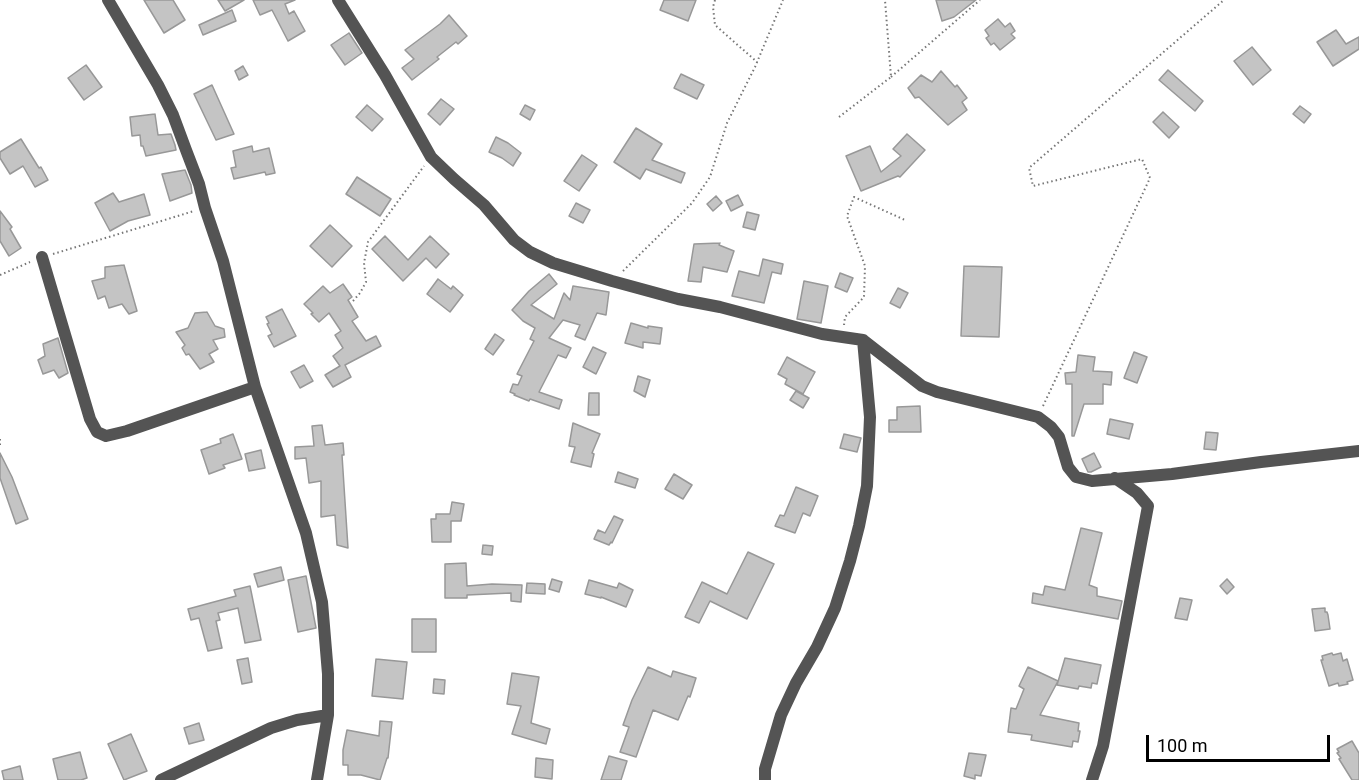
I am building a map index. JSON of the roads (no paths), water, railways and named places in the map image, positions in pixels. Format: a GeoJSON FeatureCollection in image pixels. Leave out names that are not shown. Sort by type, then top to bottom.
{"type":"FeatureCollection","features":[{"type":"Feature","properties":{"kind":"street"},"geometry":{"type":"LineString","coordinates":[[108,0],[173,115],[199,184],[223,261],[255,387],[306,533],[322,602],[328,674],[327,716],[317,780]]}},
{"type":"Feature","properties":{"kind":"street"},"geometry":{"type":"LineString","coordinates":[[338,0],[385,75],[431,157],[484,205],[514,240],[530,252],[553,263],[612,281],[822,334],[863,340],[922,386],[937,392],[1038,417],[1059,437],[1068,467],[1076,477],[1092,481],[1172,474],[1359,451]]}},
{"type":"Feature","properties":{"kind":"street"},"geometry":{"type":"LineString","coordinates":[[42,257],[90,419],[97,432],[106,436],[127,431],[255,387]]}},
{"type":"Feature","properties":{"kind":"street"},"geometry":{"type":"LineString","coordinates":[[765,780],[765,769],[780,715],[817,647],[835,608],[859,526],[867,486],[870,417],[863,340]]}},
{"type":"Feature","properties":{"kind":"street"},"geometry":{"type":"LineString","coordinates":[[1092,780],[1103,746],[1148,506],[1137,494],[1115,478]]}},
{"type":"Feature","properties":{"kind":"street"},"geometry":{"type":"LineString","coordinates":[[161,780],[271,728],[297,720],[327,716]]}}]}
